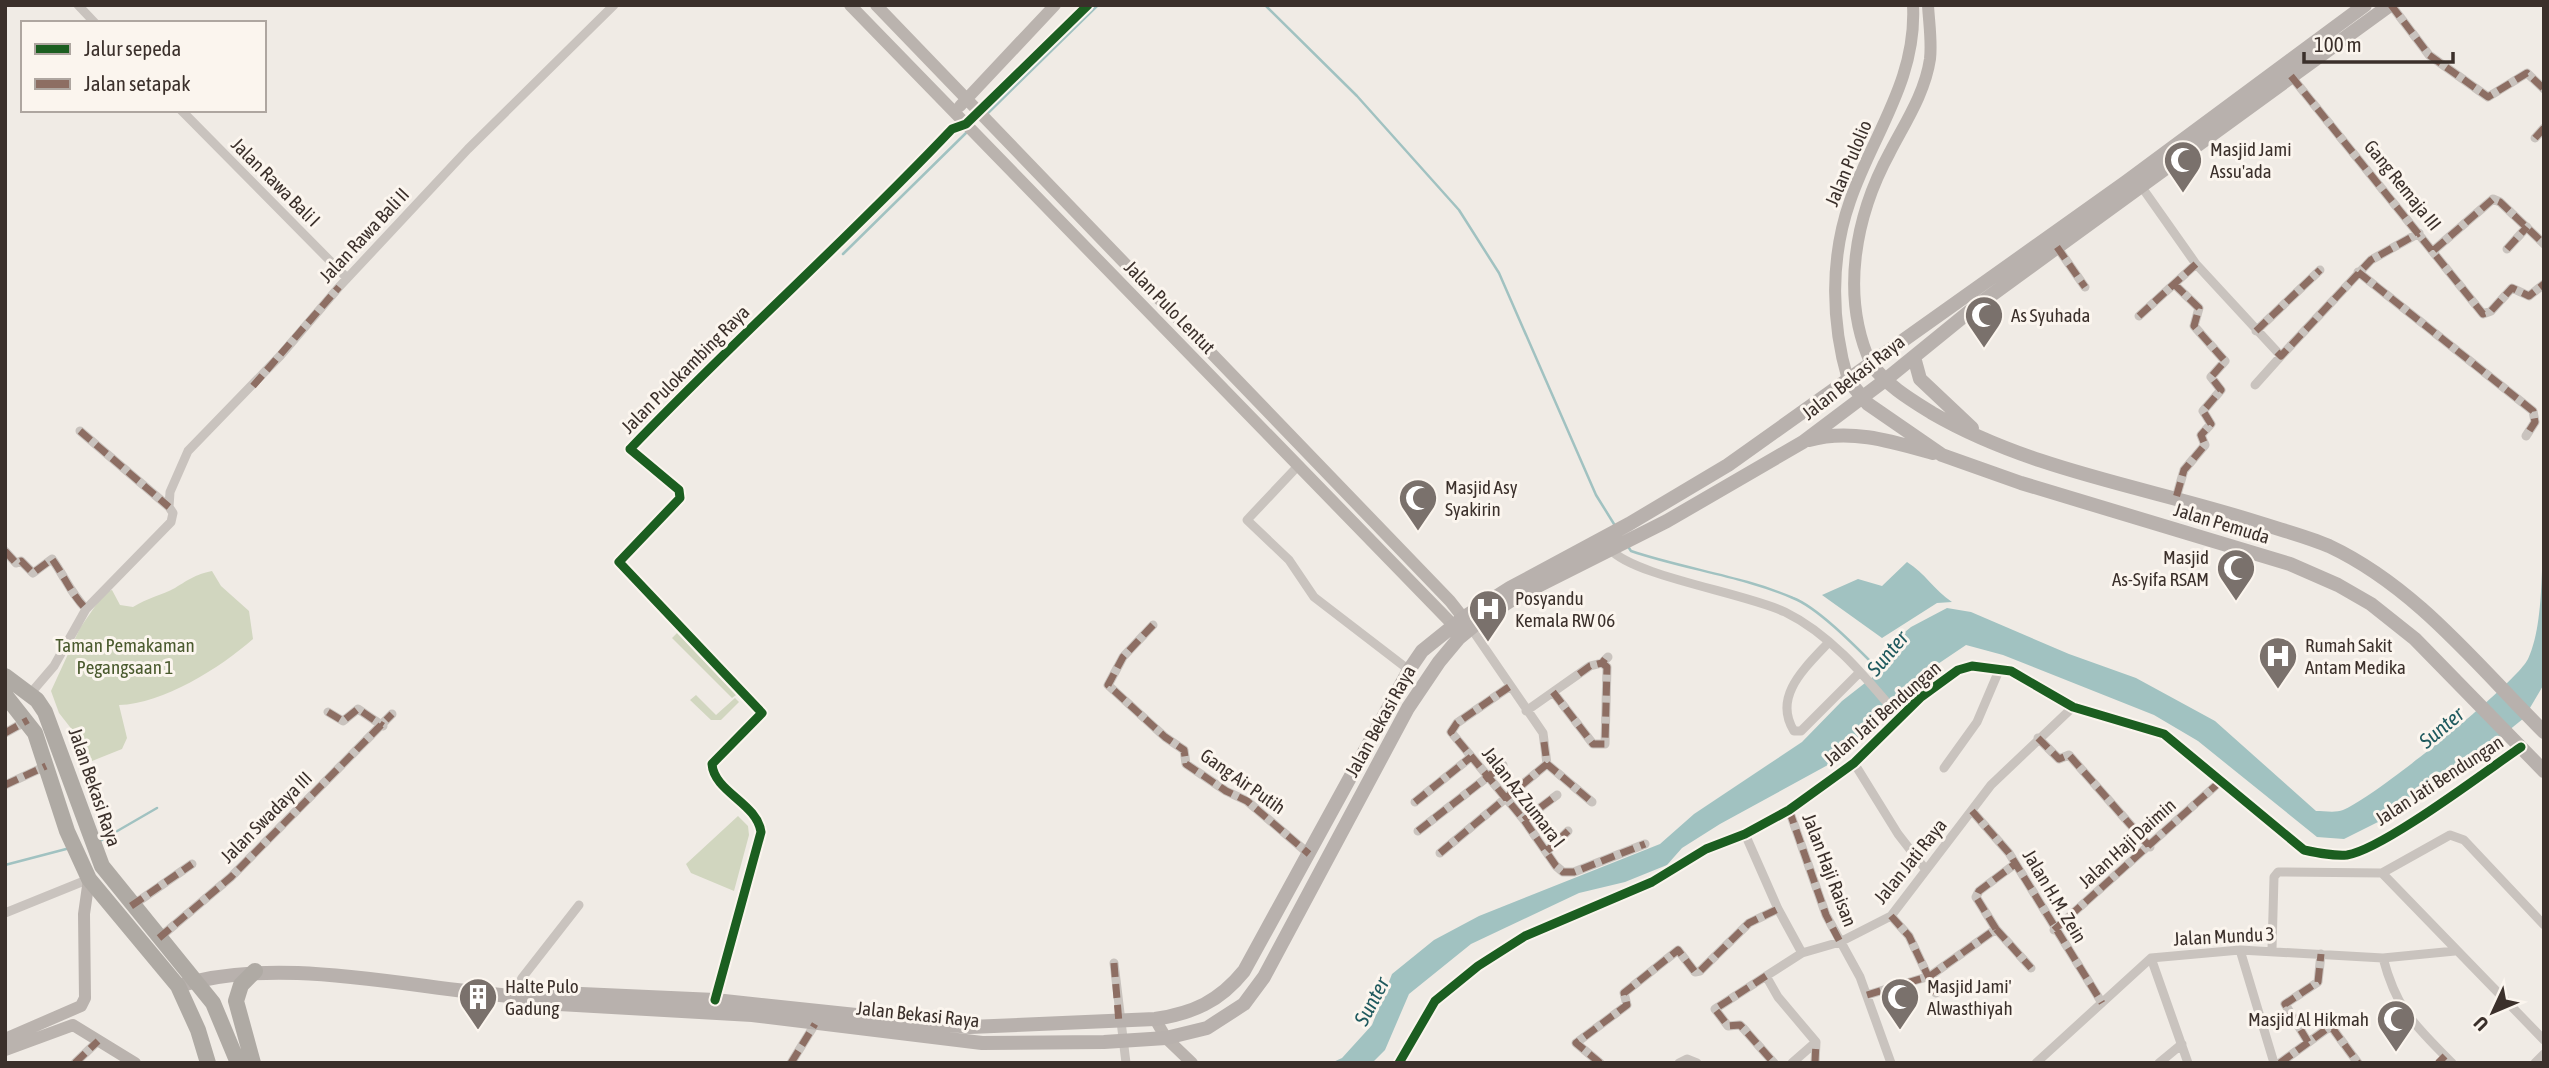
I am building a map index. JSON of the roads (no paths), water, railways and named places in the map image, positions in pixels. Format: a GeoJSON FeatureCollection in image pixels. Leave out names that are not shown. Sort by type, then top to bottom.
{"type":"FeatureCollection","features":[{"type":"Feature","properties":{"kind":"highway","name":"Jalan Bekasi Raya"},"geometry":{"type":"LineString","coordinates":[[5,676],[30,694],[45,712],[86,832],[102,866],[131,906],[195,981]]}},
{"type":"Feature","properties":{"kind":"highway","name":"Jalan Bekasi Raya"},"geometry":{"type":"LineString","coordinates":[[5,695],[28,720],[71,841],[86,873],[178,986]]}},
{"type":"Feature","properties":{"kind":"highway"},"geometry":{"type":"LineString","coordinates":[[253,1063],[236,1001],[241,985],[255,971]]}},
{"type":"Feature","properties":{"kind":"highway"},"geometry":{"type":"LineString","coordinates":[[195,981],[219,1014],[238,1063]]}},
{"type":"Feature","properties":{"kind":"highway"},"geometry":{"type":"LineString","coordinates":[[178,986],[198,1030],[208,1063]]}},
{"type":"Feature","properties":{"kind":"main road","name":"Jalan Bekasi Raya"},"geometry":{"type":"LineString","coordinates":[[178,986],[255,971],[513,997],[539,998],[559,993],[982,1043],[1166,1038],[1217,1024],[1250,997],[1281,950],[1418,692],[1465,629],[1510,588],[1610,544],[1633,530],[1871,364],[2010,273],[2365,5]]}},
{"type":"Feature","properties":{"kind":"main road","name":"Jalan Bekasi Raya"},"geometry":{"type":"LineString","coordinates":[[1633,530],[1738,482],[1802,442],[1914,357],[2010,273],[2057,247],[2390,5]]}},
{"type":"Feature","properties":{"kind":"main road"},"geometry":{"type":"LineString","coordinates":[[1914,357],[1920,379],[1986,441]]}},
{"type":"Feature","properties":{"kind":"main road","name":"Jalan Pemuda"},"geometry":{"type":"LineString","coordinates":[[1871,364],[1884,381],[1933,413],[1986,441],[2042,463],[2176,498],[2325,545],[2364,564],[2431,617],[2539,723]]}},
{"type":"Feature","properties":{"kind":"main road","name":"Jalan Pemuda"},"geometry":{"type":"LineString","coordinates":[[1849,380],[1861,399],[1942,455],[2021,483],[2307,570],[2338,584],[2388,616],[2416,639],[2544,771]]}},
{"type":"Feature","properties":{"kind":"main road"},"geometry":{"type":"LineString","coordinates":[[1802,442],[1842,434],[1897,443],[1942,455]]}},
{"type":"Feature","properties":{"kind":"main road","name":"Jalan Bekasi Raya"},"geometry":{"type":"LineString","coordinates":[[632,1002],[715,1000],[970,1027],[1119,1023],[1193,1011],[1226,993],[1244,971],[1409,670],[1423,651],[1465,629]]}},
{"type":"Feature","properties":{"kind":"street"},"geometry":{"type":"LineString","coordinates":[[78,5],[93,21]]}},
{"type":"Feature","properties":{"kind":"street","name":"Jalan Rawa Bali II"},"geometry":{"type":"LineString","coordinates":[[86,609],[172,522],[170,492],[188,451],[280,356],[347,278],[468,149],[614,5]]}},
{"type":"Feature","properties":{"kind":"street","name":"Jalan Pulo Lentut"},"geometry":{"type":"LineString","coordinates":[[850,5],[1297,467],[1465,629]]}},
{"type":"Feature","properties":{"kind":"street","name":"Jalan Pulo Lentut"},"geometry":{"type":"LineString","coordinates":[[876,5],[1465,629]]}},
{"type":"Feature","properties":{"kind":"street"},"geometry":{"type":"LineString","coordinates":[[952,129],[954,111],[1055,5]]}},
{"type":"Feature","properties":{"kind":"street","name":"Jalan Pulokambing Raya"},"geometry":{"type":"LineString","coordinates":[[715,1000],[761,832],[756,818],[714,774],[712,764],[762,713],[619,562],[680,498],[679,490],[630,449],[789,290],[852,233],[952,129],[970,128],[982,117],[1087,5]]}},
{"type":"Feature","properties":{"kind":"street","name":"Jalan Pulolio"},"geometry":{"type":"LineString","coordinates":[[1849,380],[1834,300],[1835,270],[1842,226],[1905,77],[1914,32],[1913,5]]}},
{"type":"Feature","properties":{"kind":"street","name":"Jalan Pulolio"},"geometry":{"type":"LineString","coordinates":[[1871,364],[1864,348],[1854,297],[1857,243],[1863,216],[1888,155],[1916,103],[1930,60],[1928,5]]}},
{"type":"Feature","properties":{"kind":"street"},"geometry":{"type":"LineString","coordinates":[[2390,5],[2429,55],[2488,97],[2527,73],[2544,89]]}},
{"type":"Feature","properties":{"kind":"street","name":"Gang Remaja III"},"geometry":{"type":"LineString","coordinates":[[2291,76],[2434,250],[2481,312],[2487,314],[2512,288],[2529,296],[2544,284]]}},
{"type":"Feature","properties":{"kind":"street","name":"Jalan Rawa Bali I"},"geometry":{"type":"LineString","coordinates":[[183,112],[347,278]]}},
{"type":"Feature","properties":{"kind":"street"},"geometry":{"type":"LineString","coordinates":[[2535,138],[2544,128]]}},
{"type":"Feature","properties":{"kind":"street"},"geometry":{"type":"LineString","coordinates":[[1873,149],[1888,155]]}},
{"type":"Feature","properties":{"kind":"street"},"geometry":{"type":"LineString","coordinates":[[2141,186],[2196,264],[2281,356]]}},
{"type":"Feature","properties":{"kind":"street"},"geometry":{"type":"LineString","coordinates":[[2434,250],[2493,199],[2544,244]]}},
{"type":"Feature","properties":{"kind":"street"},"geometry":{"type":"LineString","coordinates":[[2507,248],[2527,227]]}},
{"type":"Feature","properties":{"kind":"street"},"geometry":{"type":"LineString","coordinates":[[2255,385],[2358,272],[2371,260],[2419,233]]}},
{"type":"Feature","properties":{"kind":"street"},"geometry":{"type":"LineString","coordinates":[[2057,247],[2085,287]]}},
{"type":"Feature","properties":{"kind":"street"},"geometry":{"type":"LineString","coordinates":[[2139,316],[2196,264]]}},
{"type":"Feature","properties":{"kind":"street"},"geometry":{"type":"LineString","coordinates":[[2256,331],[2320,270]]}},
{"type":"Feature","properties":{"kind":"street"},"geometry":{"type":"LineString","coordinates":[[2358,272],[2533,411],[2535,422],[2526,436]]}},
{"type":"Feature","properties":{"kind":"street"},"geometry":{"type":"LineString","coordinates":[[2174,284],[2199,308],[2194,326],[2225,361],[2211,377],[2221,390],[2203,411],[2211,424],[2201,435],[2205,445],[2184,470],[2176,498]]}},
{"type":"Feature","properties":{"kind":"street"},"geometry":{"type":"LineString","coordinates":[[1834,300],[1854,297]]}},
{"type":"Feature","properties":{"kind":"street"},"geometry":{"type":"LineString","coordinates":[[80,431],[169,507]]}},
{"type":"Feature","properties":{"kind":"street"},"geometry":{"type":"LineString","coordinates":[[1297,467],[1247,520],[1289,560],[1314,597],[1409,670]]}},
{"type":"Feature","properties":{"kind":"street"},"geometry":{"type":"LineString","coordinates":[[1610,544],[1622,560],[1648,570],[1757,600],[1788,613],[1829,642],[1898,715]]}},
{"type":"Feature","properties":{"kind":"street"},"geometry":{"type":"LineString","coordinates":[[5,551],[16,563],[21,561],[33,573],[52,559],[62,572],[68,589],[86,609],[69,644],[30,694]]}},
{"type":"Feature","properties":{"kind":"street","name":"Gang Air Putih"},"geometry":{"type":"LineString","coordinates":[[1153,625],[1123,657],[1107,684],[1165,737],[1184,750],[1186,764],[1226,792],[1247,801],[1309,854]]}},
{"type":"Feature","properties":{"kind":"street"},"geometry":{"type":"LineString","coordinates":[[1465,629],[1543,733],[1548,764],[1592,802]]}},
{"type":"Feature","properties":{"kind":"street"},"geometry":{"type":"LineString","coordinates":[[1829,642],[1792,686],[1786,714],[1794,731],[1801,731],[1861,674]]}},
{"type":"Feature","properties":{"kind":"street"},"geometry":{"type":"LineString","coordinates":[[1526,711],[1553,692],[1579,674],[1590,666],[1605,660],[1607,741],[1601,745],[1593,744],[1553,692]]}},
{"type":"Feature","properties":{"kind":"street","name":"Jalan Jati Bendungan"},"geometry":{"type":"LineString","coordinates":[[1399,1063],[1435,1000],[1478,966],[1525,936],[1652,882],[1706,849],[1745,834],[1789,810],[1854,763],[1898,715],[1958,670],[1972,666],[2000,668],[2073,707],[2164,734],[2304,850],[2349,855],[2407,824],[2517,743]]}},
{"type":"Feature","properties":{"kind":"street"},"geometry":{"type":"LineString","coordinates":[[1944,768],[1977,722],[2000,668]]}},
{"type":"Feature","properties":{"kind":"street","name":"Jalan Az Zumara I"},"geometry":{"type":"LineString","coordinates":[[1510,687],[1451,730],[1524,820],[1556,866],[1566,873],[1645,844]]}},
{"type":"Feature","properties":{"kind":"street","name":"Jalan Jati Raya"},"geometry":{"type":"LineString","coordinates":[[1774,1063],[1744,1028],[1728,1027],[1715,1009],[1802,953],[1840,942],[1891,916],[1991,785],[2073,707]]}},
{"type":"Feature","properties":{"kind":"street"},"geometry":{"type":"LineString","coordinates":[[328,712],[343,721],[358,709],[383,726]]}},
{"type":"Feature","properties":{"kind":"street","name":"Jalan Swadaya III"},"geometry":{"type":"LineString","coordinates":[[159,938],[231,877],[383,726],[391,714]]}},
{"type":"Feature","properties":{"kind":"street"},"geometry":{"type":"LineString","coordinates":[[5,733],[28,720]]}},
{"type":"Feature","properties":{"kind":"street"},"geometry":{"type":"LineString","coordinates":[[2038,738],[2059,760],[2069,755],[2150,847]]}},
{"type":"Feature","properties":{"kind":"street"},"geometry":{"type":"LineString","coordinates":[[1415,802],[1471,757]]}},
{"type":"Feature","properties":{"kind":"street"},"geometry":{"type":"LineString","coordinates":[[1854,763],[1891,824],[1926,870]]}},
{"type":"Feature","properties":{"kind":"street"},"geometry":{"type":"LineString","coordinates":[[1440,853],[1548,764]]}},
{"type":"Feature","properties":{"kind":"street"},"geometry":{"type":"LineString","coordinates":[[1418,831],[1503,765]]}},
{"type":"Feature","properties":{"kind":"street"},"geometry":{"type":"LineString","coordinates":[[5,785],[46,766]]}},
{"type":"Feature","properties":{"kind":"street","name":"Jalan Haji Daimin"},"geometry":{"type":"LineString","coordinates":[[2054,930],[2222,780]]}},
{"type":"Feature","properties":{"kind":"street"},"geometry":{"type":"LineString","coordinates":[[1524,820],[1557,795]]}},
{"type":"Feature","properties":{"kind":"street","name":"Jalan Haji Raisan"},"geometry":{"type":"LineString","coordinates":[[1789,810],[1826,915],[1867,995],[1891,1063]]}},
{"type":"Feature","properties":{"kind":"street","name":"Jalan H.M. Zein"},"geometry":{"type":"LineString","coordinates":[[1972,811],[1990,829],[2015,864],[2102,1003]]}},
{"type":"Feature","properties":{"kind":"street"},"geometry":{"type":"LineString","coordinates":[[1547,851],[1568,831]]}},
{"type":"Feature","properties":{"kind":"street"},"geometry":{"type":"LineString","coordinates":[[1745,834],[1778,909],[1802,953]]}},
{"type":"Feature","properties":{"kind":"street"},"geometry":{"type":"LineString","coordinates":[[2273,949],[2274,877],[2278,872],[2382,873],[2445,836],[2461,838],[2544,925]]}},
{"type":"Feature","properties":{"kind":"street"},"geometry":{"type":"LineString","coordinates":[[131,906],[192,864]]}},
{"type":"Feature","properties":{"kind":"street"},"geometry":{"type":"LineString","coordinates":[[2015,864],[1979,891],[1976,897],[1996,929],[2031,968]]}},
{"type":"Feature","properties":{"kind":"street"},"geometry":{"type":"LineString","coordinates":[[5,913],[86,873],[85,998],[80,1006],[5,1039]]}},
{"type":"Feature","properties":{"kind":"street"},"geometry":{"type":"LineString","coordinates":[[2382,873],[2544,1040]]}},
{"type":"Feature","properties":{"kind":"street"},"geometry":{"type":"LineString","coordinates":[[513,997],[522,978],[579,905]]}},
{"type":"Feature","properties":{"kind":"street"},"geometry":{"type":"LineString","coordinates":[[1600,1063],[1580,1049],[1578,1041],[1627,1005],[1624,993],[1676,951],[1695,972],[1700,971],[1749,923],[1778,909]]}},
{"type":"Feature","properties":{"kind":"street"},"geometry":{"type":"LineString","coordinates":[[1891,916],[1909,936],[1936,993]]}},
{"type":"Feature","properties":{"kind":"street"},"geometry":{"type":"LineString","coordinates":[[1867,995],[1930,976],[1996,929]]}},
{"type":"Feature","properties":{"kind":"street","name":"Jalan Mundu 3"},"geometry":{"type":"LineString","coordinates":[[2036,1063],[2151,958],[2273,949],[2383,958],[2455,951]]}},
{"type":"Feature","properties":{"kind":"street"},"geometry":{"type":"LineString","coordinates":[[2240,950],[2274,1063]]}},
{"type":"Feature","properties":{"kind":"street"},"geometry":{"type":"LineString","coordinates":[[2308,1042],[2285,1004],[2318,982],[2321,954]]}},
{"type":"Feature","properties":{"kind":"street"},"geometry":{"type":"LineString","coordinates":[[2151,958],[2188,1063]]}},
{"type":"Feature","properties":{"kind":"street"},"geometry":{"type":"LineString","coordinates":[[2383,958],[2389,980],[2405,1015],[2445,1060]]}},
{"type":"Feature","properties":{"kind":"street"},"geometry":{"type":"LineString","coordinates":[[1114,963],[1119,1023],[1126,1063]]}},
{"type":"Feature","properties":{"kind":"street"},"geometry":{"type":"LineString","coordinates":[[1766,976],[1778,997],[1816,1042],[1815,1063]]}},
{"type":"Feature","properties":{"kind":"street"},"geometry":{"type":"LineString","coordinates":[[1155,1019],[1166,1038],[1192,1063]]}},
{"type":"Feature","properties":{"kind":"street"},"geometry":{"type":"LineString","coordinates":[[791,1063],[815,1024]]}},
{"type":"Feature","properties":{"kind":"street"},"geometry":{"type":"LineString","coordinates":[[5,1050],[73,1025],[135,1063]]}},
{"type":"Feature","properties":{"kind":"street"},"geometry":{"type":"LineString","coordinates":[[2280,1063],[2328,1028],[2333,1029],[2358,1063]]}},
{"type":"Feature","properties":{"kind":"street"},"geometry":{"type":"LineString","coordinates":[[75,1063],[98,1041]]}},
{"type":"Feature","properties":{"kind":"street"},"geometry":{"type":"LineString","coordinates":[[1792,1063],[1816,1042]]}},
{"type":"Feature","properties":{"kind":"street"},"geometry":{"type":"LineString","coordinates":[[2159,1063],[2182,1044]]}},
{"type":"Feature","properties":{"kind":"street"},"geometry":{"type":"LineString","coordinates":[[2535,1063],[2544,1054]]}},
{"type":"Feature","properties":{"kind":"street"},"geometry":{"type":"LineString","coordinates":[[1679,1063],[1687,1059],[1697,1063]]}},
{"type":"Feature","properties":{"kind":"water"},"geometry":{"type":"Polygon","coordinates":[[[2544,526],[2544,684],[2524,718],[2492,744],[2422,787],[2382,820],[2344,839],[2317,837],[2198,741],[2154,715],[2003,655],[1966,645],[1920,676],[1837,760],[1720,824],[1682,848],[1667,865],[1625,882],[1579,893],[1471,944],[1409,994],[1385,1050],[1372,1063],[1331,1063],[1342,1058],[1372,1025],[1392,974],[1434,940],[1479,916],[1660,844],[1694,814],[1802,742],[1842,701],[1888,665],[1888,646],[1911,627],[1947,608],[1971,612],[2069,654],[2136,678],[2215,721],[2316,811],[2343,810],[2382,785],[2442,740],[2498,692],[2528,659],[2537,629],[2544,526]]]}},
{"type":"Feature","properties":{"kind":"water"},"geometry":{"type":"Polygon","coordinates":[[[1907,562],[1952,602],[1937,603],[1882,638],[1822,595],[1858,579],[1882,586],[1907,562]]]}},
{"type":"Feature","properties":{"kind":"waterway"},"geometry":{"type":"LineString","coordinates":[[986,115],[1098,5]]}},
{"type":"Feature","properties":{"kind":"waterway"},"geometry":{"type":"LineString","coordinates":[[1265,5],[1357,96],[1459,210],[1499,273],[1596,495],[1614,524]]}},
{"type":"Feature","properties":{"kind":"waterway"},"geometry":{"type":"LineString","coordinates":[[843,254],[968,131]]}},
{"type":"Feature","properties":{"kind":"waterway","name":"Sunter"},"geometry":{"type":"LineString","coordinates":[[1629,548],[1631,551],[1754,584],[1793,598],[1827,620],[1880,671]]}},
{"type":"Feature","properties":{"kind":"waterway"},"geometry":{"type":"LineString","coordinates":[[100,841],[157,808]]}},
{"type":"Feature","properties":{"kind":"waterway"},"geometry":{"type":"LineString","coordinates":[[5,865],[70,848]]}},
{"type":"Feature","properties":{"kind":"place","name":"Masjid Jami Assu'ada"},"geometry":{"type":"Point","coordinates":[2183,194]}},
{"type":"Feature","properties":{"kind":"place","name":"As Syuhada"},"geometry":{"type":"Point","coordinates":[1984,349]}},
{"type":"Feature","properties":{"kind":"place","name":"Masjid Asy Syakirin"},"geometry":{"type":"Point","coordinates":[1418,532]}},
{"type":"Feature","properties":{"kind":"place","name":"Masjid As-Syifa RSAM"},"geometry":{"type":"Point","coordinates":[2236,602]}},
{"type":"Feature","properties":{"kind":"place","name":"Posyandu Kemala RW 06"},"geometry":{"type":"Point","coordinates":[1488,643]}},
{"type":"Feature","properties":{"kind":"place","name":"Rumah Sakit Antam Medika"},"geometry":{"type":"Point","coordinates":[2278,690]}},
{"type":"Feature","properties":{"kind":"place","name":"Halte Pulo Gadung"},"geometry":{"type":"Point","coordinates":[478,1031]}},
{"type":"Feature","properties":{"kind":"place","name":"Masjid Jami' Alwasthiyah"},"geometry":{"type":"Point","coordinates":[1900,1031]}},
{"type":"Feature","properties":{"kind":"place","name":"Masjid Al Hikmah"},"geometry":{"type":"Point","coordinates":[2396,1053]}},
{"type":"Feature","properties":{"kind":"park label","name":"Taman Pemakaman Pegangsaan 1"},"geometry":{"type":"Point","coordinates":[125,656]}}]}
